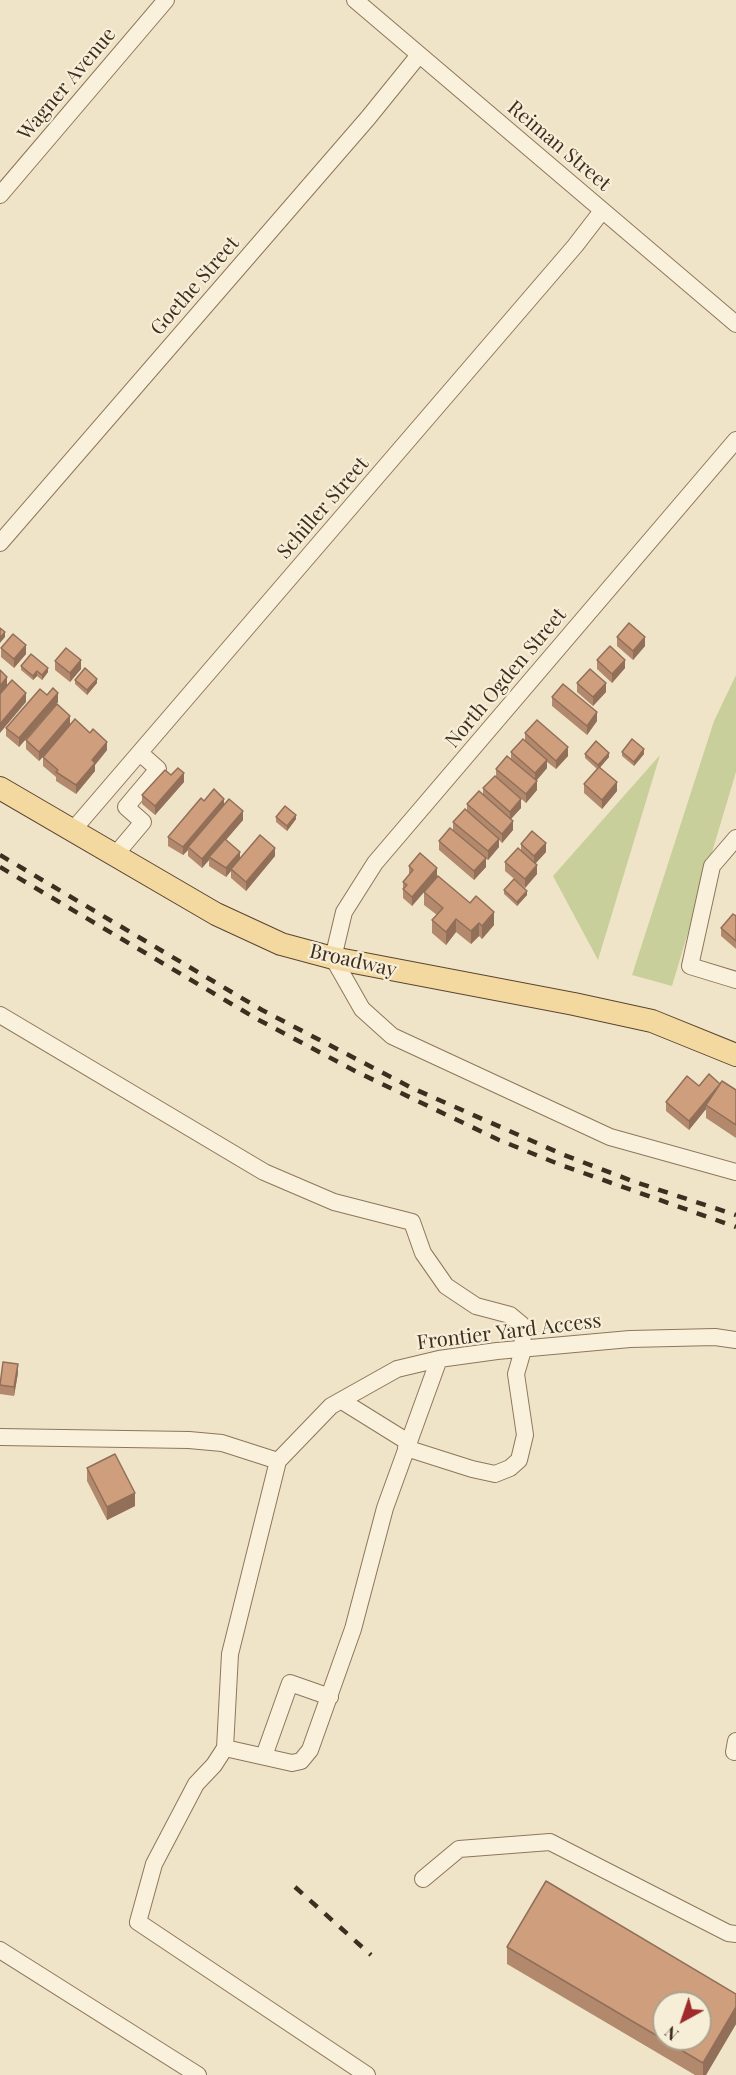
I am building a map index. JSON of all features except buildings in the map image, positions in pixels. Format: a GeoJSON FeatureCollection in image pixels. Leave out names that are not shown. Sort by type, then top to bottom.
{"type":"FeatureCollection","features":[{"type":"Feature","properties":{"kind":"main road","name":"Broadway"},"geometry":{"type":"LineString","coordinates":[[0,788],[216,914],[281,944],[333,958],[652,1021],[736,1055]]}},
{"type":"Feature","properties":{"kind":"street","name":"Wagner Avenue"},"geometry":{"type":"LineString","coordinates":[[0,195],[166,0]]}},
{"type":"Feature","properties":{"kind":"street","name":"Reiman Street"},"geometry":{"type":"LineString","coordinates":[[355,0],[736,324]]}},
{"type":"Feature","properties":{"kind":"street","name":"Goethe Street"},"geometry":{"type":"LineString","coordinates":[[0,543],[360,127],[419,55]]}},
{"type":"Feature","properties":{"kind":"street","name":"Schiller Street"},"geometry":{"type":"LineString","coordinates":[[73,830],[602,211]]}},
{"type":"Feature","properties":{"kind":"street","name":"North Ogden Street"},"geometry":{"type":"LineString","coordinates":[[333,958],[345,912],[375,863],[736,440]]}},
{"type":"Feature","properties":{"kind":"street"},"geometry":{"type":"LineString","coordinates":[[116,854],[144,822],[126,807],[158,769],[140,753]]}},
{"type":"Feature","properties":{"kind":"street"},"geometry":{"type":"LineString","coordinates":[[736,837],[712,866],[690,966],[736,980]]}},
{"type":"Feature","properties":{"kind":"street"},"geometry":{"type":"LineString","coordinates":[[333,958],[362,1009],[392,1036],[610,1137],[736,1172]]}},
{"type":"Feature","properties":{"kind":"street"},"geometry":{"type":"LineString","coordinates":[[0,1015],[264,1172],[334,1202],[411,1222],[423,1253],[446,1286],[476,1306],[510,1316],[522,1324],[523,1350],[516,1374],[525,1435],[519,1460],[510,1468],[495,1474],[472,1469],[407,1445],[342,1401]]}},
{"type":"Feature","properties":{"kind":"street","name":"Frontier Yard Access"},"geometry":{"type":"LineString","coordinates":[[278,1461],[331,1407],[397,1369],[439,1359],[630,1339],[715,1336],[736,1340]]}},
{"type":"Feature","properties":{"kind":"street"},"geometry":{"type":"LineString","coordinates":[[225,1748],[292,1763],[301,1761],[310,1750],[352,1629],[385,1508],[439,1359]]}},
{"type":"Feature","properties":{"kind":"street"},"geometry":{"type":"LineString","coordinates":[[0,1437],[189,1440],[222,1443],[278,1461],[230,1654],[225,1748],[214,1765],[196,1784],[154,1864],[138,1922],[367,2075]]}},
{"type":"Feature","properties":{"kind":"street"},"geometry":{"type":"LineString","coordinates":[[264,1756],[290,1683],[330,1697]]}},
{"type":"Feature","properties":{"kind":"street"},"geometry":{"type":"LineString","coordinates":[[423,1879],[459,1849],[550,1842],[728,1933],[736,1934]]}},
{"type":"Feature","properties":{"kind":"street"},"geometry":{"type":"LineString","coordinates":[[0,1950],[198,2075]]}},
{"type":"Feature","properties":{"kind":"green space"},"geometry":{"type":"Polygon","coordinates":[[[736,675],[736,772],[672,986],[632,975],[714,721],[736,675]]]}},
{"type":"Feature","properties":{"kind":"green space"},"geometry":{"type":"Polygon","coordinates":[[[660,755],[598,960],[553,876],[660,755]]]}},
{"type":"Feature","properties":{"kind":"railway"},"geometry":{"type":"LineString","coordinates":[[0,855],[262,1010],[412,1088],[564,1155],[635,1182],[736,1215]]}},
{"type":"Feature","properties":{"kind":"railway"},"geometry":{"type":"LineString","coordinates":[[0,867],[257,1019],[357,1072],[499,1140],[561,1165],[736,1227]]}},
{"type":"Feature","properties":{"kind":"railway"},"geometry":{"type":"LineString","coordinates":[[295,1887],[371,1955]]}}]}
